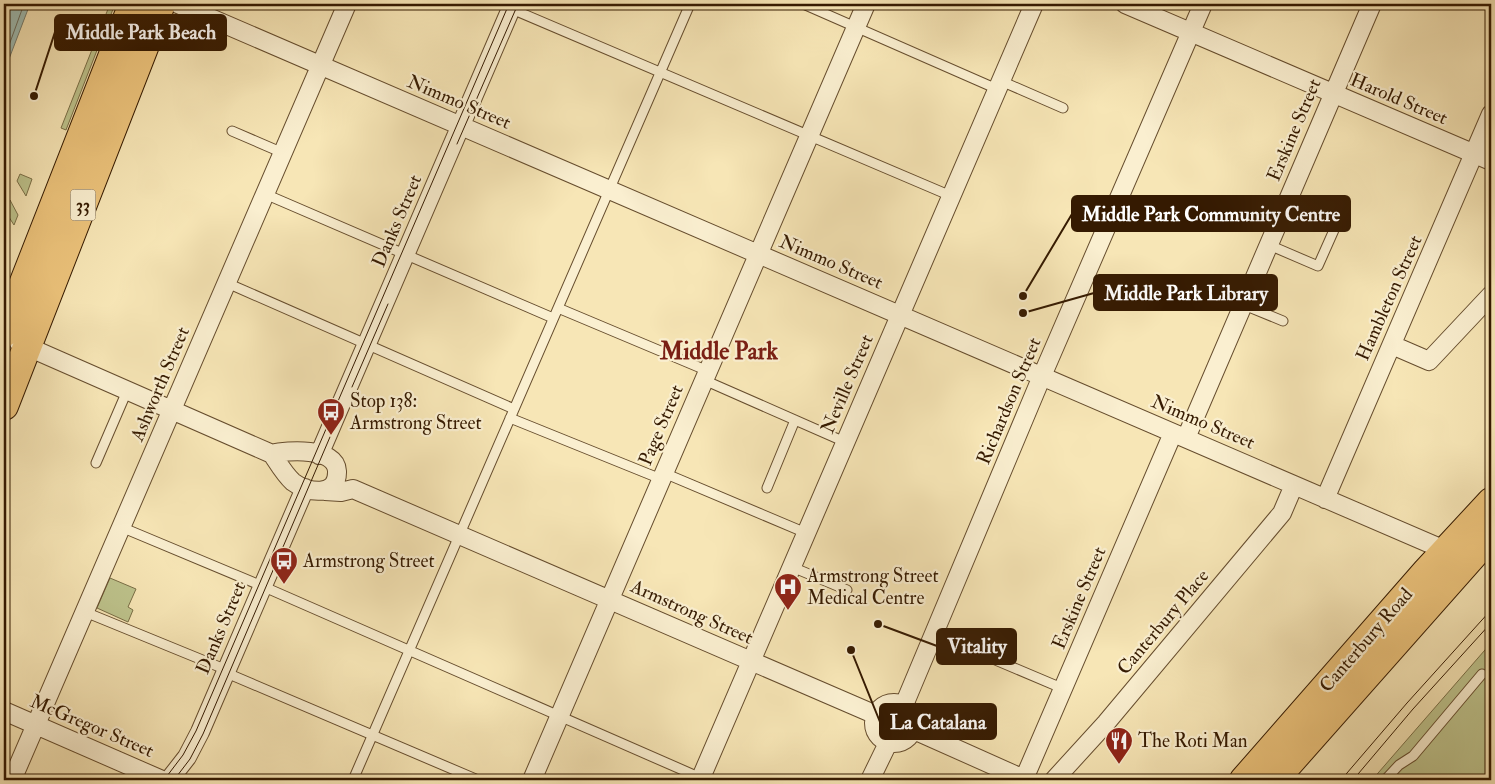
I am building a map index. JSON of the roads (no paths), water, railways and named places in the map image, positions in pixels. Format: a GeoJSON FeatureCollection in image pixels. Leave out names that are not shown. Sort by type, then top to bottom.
{"type":"FeatureCollection","features":[{"type":"Feature","properties":{"kind":"main road","name":"33"},"geometry":{"type":"LineString","coordinates":[[4,333],[133,4]]}},
{"type":"Feature","properties":{"kind":"main road","name":"33"},"geometry":{"type":"LineString","coordinates":[[4,406],[16,342],[161,4]]}},
{"type":"Feature","properties":{"kind":"main road","name":"Canterbury Road"},"geometry":{"type":"LineString","coordinates":[[1274,780],[1456,555],[1491,502]]}},
{"type":"Feature","properties":{"kind":"main road","name":"Canterbury Road"},"geometry":{"type":"LineString","coordinates":[[1244,780],[1456,555],[1491,535]]}},
{"type":"Feature","properties":{"kind":"street","name":"Nimmo Street"},"geometry":{"type":"LineString","coordinates":[[178,4],[1456,555]]}},
{"type":"Feature","properties":{"kind":"street","name":"Ashworth Street"},"geometry":{"type":"LineString","coordinates":[[12,780],[347,4]]}},
{"type":"Feature","properties":{"kind":"street","name":"Page Street"},"geometry":{"type":"LineString","coordinates":[[532,780],[866,4]]}},
{"type":"Feature","properties":{"kind":"street","name":"Neville Street"},"geometry":{"type":"LineString","coordinates":[[701,779],[1034,4]]}},
{"type":"Feature","properties":{"kind":"street","name":"Harold Street"},"geometry":{"type":"LineString","coordinates":[[1125,4],[1491,161]]}},
{"type":"Feature","properties":{"kind":"street","name":"Richardson Street"},"geometry":{"type":"LineString","coordinates":[[904,705],[1042,376],[1203,4]]}},
{"type":"Feature","properties":{"kind":"street","name":"Erskine Street"},"geometry":{"type":"LineString","coordinates":[[1025,780],[1180,435],[1244,305],[1332,94],[1372,4]]}},
{"type":"Feature","properties":{"kind":"street","name":"Danks Street"},"geometry":{"type":"LineString","coordinates":[[319,455],[406,255],[508,5]]}},
{"type":"Feature","properties":{"kind":"street","name":"Hambleton Street"},"geometry":{"type":"LineString","coordinates":[[1325,498],[1491,114]]}},
{"type":"Feature","properties":{"kind":"street"},"geometry":{"type":"LineString","coordinates":[[1392,345],[1429,361],[1491,295]]}},
{"type":"Feature","properties":{"kind":"street"},"geometry":{"type":"LineString","coordinates":[[16,342],[272,454],[306,451],[319,455],[330,460],[337,469],[332,485],[325,491],[315,492],[295,483],[272,454]]}},
{"type":"Feature","properties":{"kind":"street"},"geometry":{"type":"LineString","coordinates":[[289,477],[289,464],[299,452]]}},
{"type":"Feature","properties":{"kind":"street","name":"Armstrong Street"},"geometry":{"type":"LineString","coordinates":[[337,469],[349,480],[353,489]]}},
{"type":"Feature","properties":{"kind":"street","name":"Canterbury Place"},"geometry":{"type":"LineString","coordinates":[[1054,780],[1106,723],[1282,513],[1294,484]]}},
{"type":"Feature","properties":{"kind":"street","name":"Danks Street"},"geometry":{"type":"LineString","coordinates":[[169,780],[194,745],[306,488]]}},
{"type":"Feature","properties":{"kind":"street","name":"Armstrong Street"},"geometry":{"type":"LineString","coordinates":[[325,491],[341,492],[353,489],[876,714]]}},
{"type":"Feature","properties":{"kind":"street"},"geometry":{"type":"LineString","coordinates":[[891,703],[904,705],[912,713],[914,730],[901,743],[888,743],[877,735],[874,721],[876,714],[885,705],[891,703]]}},
{"type":"Feature","properties":{"kind":"street","name":"McGregor Street"},"geometry":{"type":"LineString","coordinates":[[4,711],[162,780]]}},
{"type":"Feature","properties":{"kind":"street"},"geometry":{"type":"LineString","coordinates":[[914,730],[1025,780]]}},
{"type":"Feature","properties":{"kind":"street"},"geometry":{"type":"LineString","coordinates":[[870,780],[888,743]]}},
{"type":"Feature","properties":{"kind":"lane"},"geometry":{"type":"LineString","coordinates":[[353,780],[690,4]]}},
{"type":"Feature","properties":{"kind":"lane"},"geometry":{"type":"LineString","coordinates":[[803,4],[999,85],[1063,108]]}},
{"type":"Feature","properties":{"kind":"lane"},"geometry":{"type":"LineString","coordinates":[[508,5],[808,136],[951,196]]}},
{"type":"Feature","properties":{"kind":"lane"},"geometry":{"type":"LineString","coordinates":[[232,131],[283,153]]}},
{"type":"Feature","properties":{"kind":"lane"},"geometry":{"type":"LineString","coordinates":[[265,194],[553,318]]}},
{"type":"Feature","properties":{"kind":"lane"},"geometry":{"type":"LineString","coordinates":[[1269,245],[1318,266],[1334,230]]}},
{"type":"Feature","properties":{"kind":"lane"},"geometry":{"type":"LineString","coordinates":[[227,283],[514,409]]}},
{"type":"Feature","properties":{"kind":"lane"},"geometry":{"type":"LineString","coordinates":[[1244,305],[1283,321]]}},
{"type":"Feature","properties":{"kind":"lane"},"geometry":{"type":"LineString","coordinates":[[558,308],[706,376],[795,420],[846,442]]}},
{"type":"Feature","properties":{"kind":"lane"},"geometry":{"type":"LineString","coordinates":[[96,463],[127,391]]}},
{"type":"Feature","properties":{"kind":"lane"},"geometry":{"type":"LineString","coordinates":[[510,418],[806,533]]}},
{"type":"Feature","properties":{"kind":"lane"},"geometry":{"type":"LineString","coordinates":[[767,488],[795,420]]}},
{"type":"Feature","properties":{"kind":"lane"},"geometry":{"type":"LineString","coordinates":[[121,527],[262,586],[701,779]]}},
{"type":"Feature","properties":{"kind":"lane"},"geometry":{"type":"LineString","coordinates":[[792,567],[847,590]]}},
{"type":"Feature","properties":{"kind":"lane"},"geometry":{"type":"LineString","coordinates":[[85,612],[478,780]]}},
{"type":"Feature","properties":{"kind":"lane"},"geometry":{"type":"LineString","coordinates":[[986,656],[1064,690]]}},
{"type":"Feature","properties":{"kind":"lane"},"geometry":{"type":"LineString","coordinates":[[1385,780],[1399,765],[1413,756],[1482,674]]}},
{"type":"Feature","properties":{"kind":"water"},"geometry":{"type":"Polygon","coordinates":[[[4,4],[30,4],[4,72],[4,4]]]}},
{"type":"Feature","properties":{"kind":"tram line"},"geometry":{"type":"LineString","coordinates":[[164,780],[183,755],[196,731],[509,4]]}},
{"type":"Feature","properties":{"kind":"tram line"},"geometry":{"type":"LineString","coordinates":[[457,144],[518,4]]}},
{"type":"Feature","properties":{"kind":"tram line"},"geometry":{"type":"LineString","coordinates":[[352,387],[388,304]]}},
{"type":"Feature","properties":{"kind":"tram line"},"geometry":{"type":"LineString","coordinates":[[174,780],[190,759],[203,734],[330,437]]}},
{"type":"Feature","properties":{"kind":"tram line"},"geometry":{"type":"LineString","coordinates":[[1341,780],[1491,610]]}},
{"type":"Feature","properties":{"kind":"tram line"},"geometry":{"type":"LineString","coordinates":[[1353,780],[1413,709],[1491,623]]}},
{"type":"Feature","properties":{"kind":"place","name":"Middle Park Beach"},"geometry":{"type":"Point","coordinates":[34,96]}},
{"type":"Feature","properties":{"kind":"place","name":"Middle Park Community Centre"},"geometry":{"type":"Point","coordinates":[1023,296]}},
{"type":"Feature","properties":{"kind":"place","name":"Middle Park Library"},"geometry":{"type":"Point","coordinates":[1023,313]}},
{"type":"Feature","properties":{"kind":"place","name":"Stop 138: Armstrong Street"},"geometry":{"type":"Point","coordinates":[331,436]}},
{"type":"Feature","properties":{"kind":"place","name":"Armstrong Street"},"geometry":{"type":"Point","coordinates":[284,585]}},
{"type":"Feature","properties":{"kind":"place","name":"Armstrong Street Medical Centre"},"geometry":{"type":"Point","coordinates":[788,611]}},
{"type":"Feature","properties":{"kind":"place","name":"Vitality"},"geometry":{"type":"Point","coordinates":[878,624]}},
{"type":"Feature","properties":{"kind":"place","name":"La Catalana"},"geometry":{"type":"Point","coordinates":[851,650]}},
{"type":"Feature","properties":{"kind":"place","name":"The Roti Man"},"geometry":{"type":"Point","coordinates":[1119,765]}},
{"type":"Feature","properties":{"kind":"district","name":"Middle Park"},"geometry":{"type":"Point","coordinates":[719,351]}}]}
